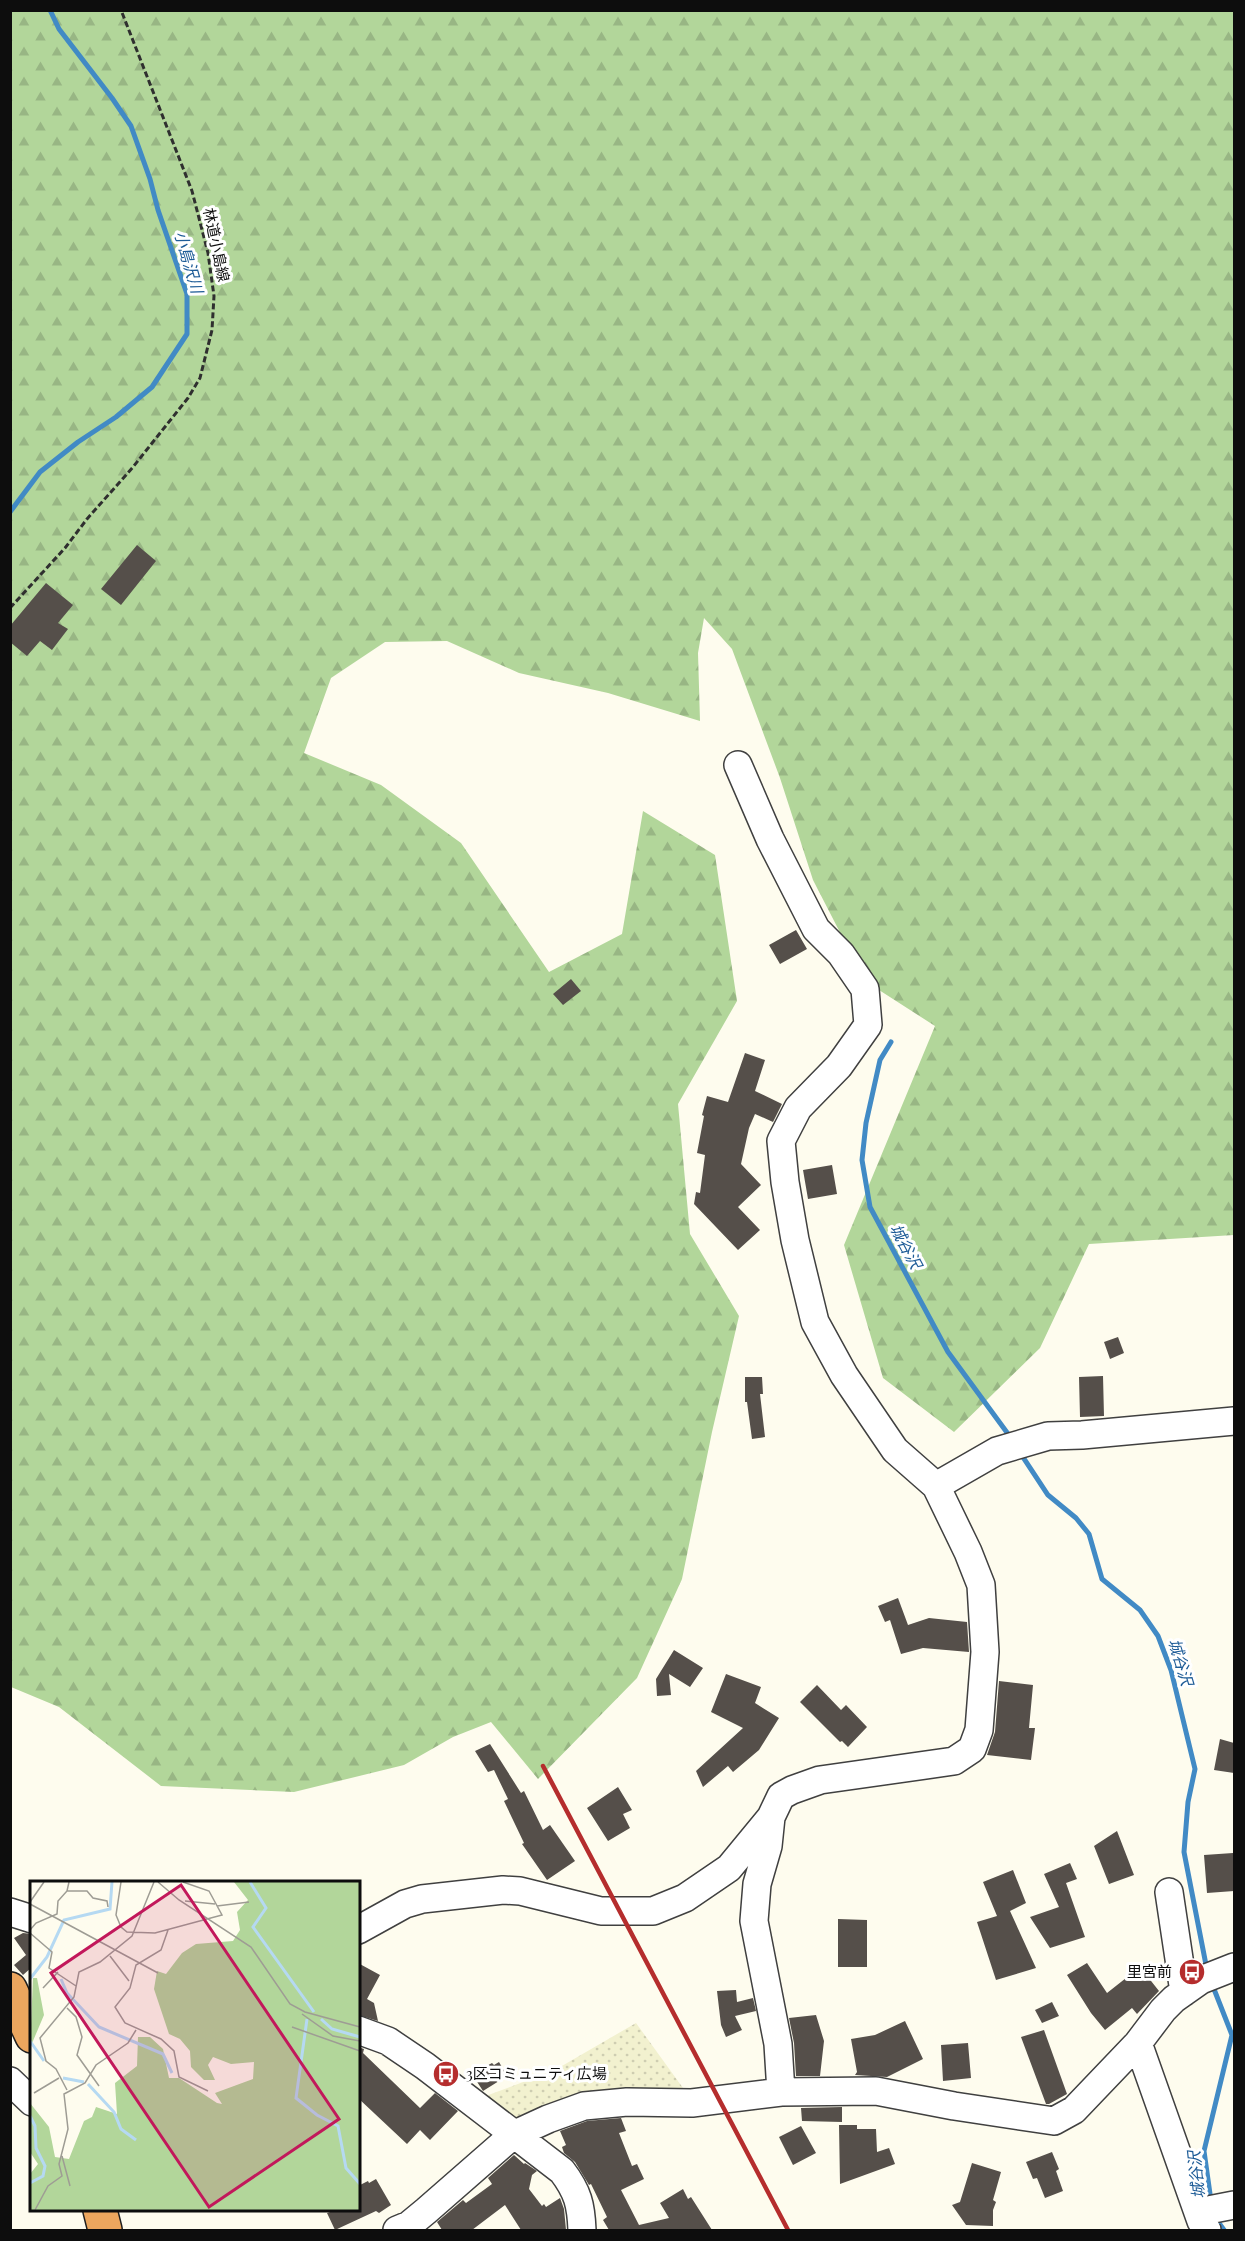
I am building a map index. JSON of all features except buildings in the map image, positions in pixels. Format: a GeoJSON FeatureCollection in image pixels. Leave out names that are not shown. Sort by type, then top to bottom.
{"type":"FeatureCollection","features":[{"type":"Feature","properties":{"kind":"highway"},"geometry":{"type":"LineString","coordinates":[[10,1989],[30,2032]]}},
{"type":"Feature","properties":{"kind":"highway"},"geometry":{"type":"LineString","coordinates":[[100,2211],[105,2230]]}},
{"type":"Feature","properties":{"kind":"street"},"geometry":{"type":"LineString","coordinates":[[360,1929],[405,1904],[422,1899],[503,1890],[520,1891],[601,1911],[653,1911],[684,1898],[729,1868],[771,1816],[781,1796],[806,1784],[954,1761],[972,1749],[980,1721],[985,1652],[981,1586],[938,1484],[895,1450],[844,1375],[815,1322],[795,1240],[781,1141],[798,1108],[839,1066],[868,1025],[865,989],[841,954],[816,929],[770,839],[738,765]]}},
{"type":"Feature","properties":{"kind":"street"},"geometry":{"type":"LineString","coordinates":[[938,1484],[997,1450],[1048,1436],[1234,1421]]}},
{"type":"Feature","properties":{"kind":"street"},"geometry":{"type":"LineString","coordinates":[[771,1816],[768,1846],[757,1884],[753,1921],[778,2044],[781,2091]]}},
{"type":"Feature","properties":{"kind":"street"},"geometry":{"type":"LineString","coordinates":[[397,2230],[428,2221],[513,2135],[584,2106],[627,2102],[692,2103],[781,2091],[876,2091],[1053,2121],[1074,2110],[1138,2043],[1162,2010],[1210,1978],[1168,1892]]}},
{"type":"Feature","properties":{"kind":"street"},"geometry":{"type":"LineString","coordinates":[[10,1912],[30,1918]]}},
{"type":"Feature","properties":{"kind":"street"},"geometry":{"type":"LineString","coordinates":[[360,2031],[388,2041],[397,2047],[447,2082],[562,2171],[576,2189],[582,2230]]}},
{"type":"Feature","properties":{"kind":"street"},"geometry":{"type":"LineString","coordinates":[[1138,2043],[1202,2218],[1234,2205]]}},
{"type":"Feature","properties":{"kind":"street"},"geometry":{"type":"LineString","coordinates":[[10,2081],[30,2101]]}},
{"type":"Feature","properties":{"kind":"path","name":"林道小島線"},"geometry":{"type":"LineString","coordinates":[[10,608],[65,548],[188,398],[200,378],[212,330],[214,296],[208,253],[192,191],[121,10]]}},
{"type":"Feature","properties":{"kind":"green space"},"geometry":{"type":"Polygon","coordinates":[[[10,11],[1234,11],[1234,1235],[1089,1244],[1040,1348],[954,1432],[883,1378],[844,1245],[935,1026],[865,981],[813,880],[780,778],[732,649],[704,618],[698,653],[700,721],[608,693],[519,673],[447,641],[385,642],[331,678],[304,753],[381,785],[461,843],[549,972],[622,934],[643,811],[715,855],[737,1001],[678,1104],[690,1234],[739,1316],[712,1432],[682,1579],[637,1678],[538,1779],[491,1722],[453,1737],[404,1765],[294,1792],[161,1786],[59,1707],[11,1687],[10,11]]]}},
{"type":"Feature","properties":{"kind":"green space"},"geometry":{"type":"Polygon","coordinates":[[[636,2023],[683,2088],[610,2094],[515,2121],[483,2097],[555,2070],[636,2023]]]}},
{"type":"Feature","properties":{"kind":"waterway","name":"小島沢川"},"geometry":{"type":"LineString","coordinates":[[10,512],[40,472],[78,442],[116,417],[152,387],[187,334],[187,294],[131,126],[59,29],[50,10]]}},
{"type":"Feature","properties":{"kind":"waterway","name":"城谷沢"},"geometry":{"type":"LineString","coordinates":[[891,1042],[880,1060],[866,1123],[862,1160],[870,1207],[948,1352],[1011,1438]]}},
{"type":"Feature","properties":{"kind":"waterway","name":"城谷沢"},"geometry":{"type":"LineString","coordinates":[[1021,1454],[1048,1495],[1076,1518],[1089,1534],[1102,1579],[1140,1610],[1158,1636],[1171,1670],[1195,1769],[1188,1802],[1184,1852],[1207,1970]]}},
{"type":"Feature","properties":{"kind":"waterway","name":"城谷沢"},"geometry":{"type":"LineString","coordinates":[[1211,2201],[1204,2151],[1232,2035],[1212,1984]]}},
{"type":"Feature","properties":{"kind":"waterway","name":"城谷沢"},"geometry":{"type":"LineString","coordinates":[[1216,2219],[1224,2230]]}},
{"type":"Feature","properties":{"kind":"railway"},"geometry":{"type":"LineString","coordinates":[[543,1766],[788,2230]]}},
{"type":"Feature","properties":{"kind":"place","name":"里宮前"},"geometry":{"type":"Point","coordinates":[1192,1972]}},
{"type":"Feature","properties":{"kind":"place","name":"3区コミュニティ広場"},"geometry":{"type":"Point","coordinates":[446,2074]}}]}
